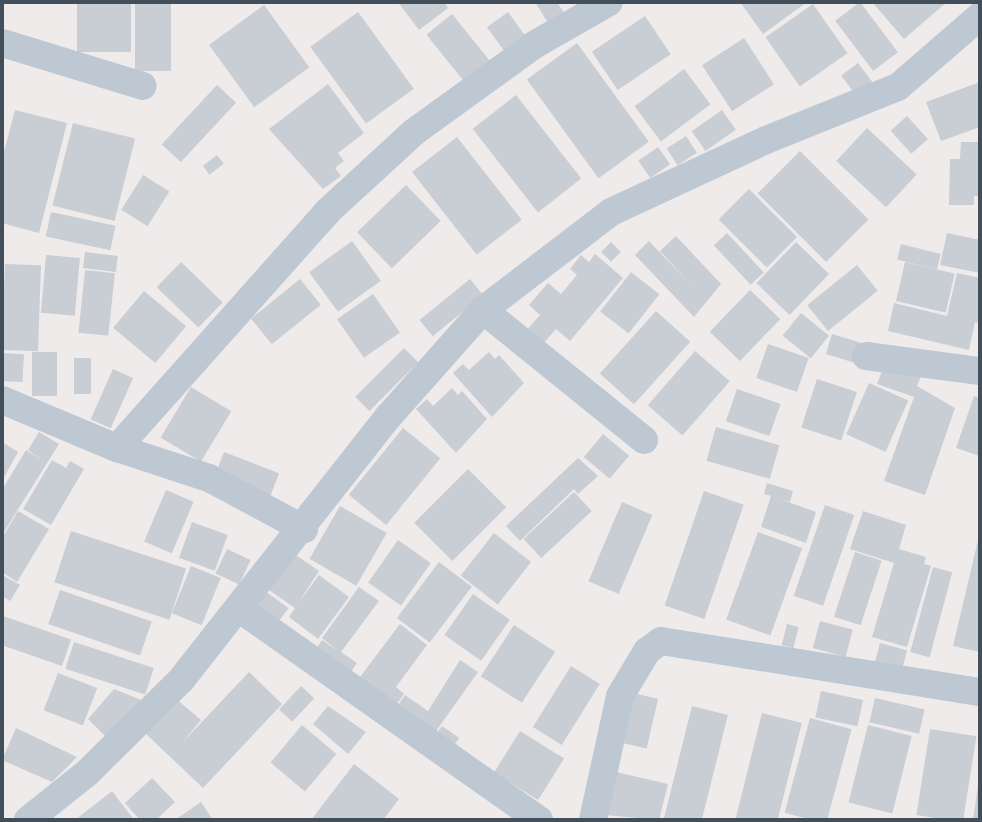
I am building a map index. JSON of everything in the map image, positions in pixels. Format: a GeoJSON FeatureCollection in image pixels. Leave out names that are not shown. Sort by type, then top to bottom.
{"type":"FeatureCollection","features":[{"type":"Feature","properties":{"kind":"street"},"geometry":{"type":"LineString","coordinates":[[117,448],[327,212],[414,132],[534,45],[609,2]]}},
{"type":"Feature","properties":{"kind":"street"},"geometry":{"type":"LineString","coordinates":[[28,820],[133,731],[240,609],[389,416],[483,310],[611,212],[766,140],[898,87],[980,16]]}},
{"type":"Feature","properties":{"kind":"street"},"geometry":{"type":"LineString","coordinates":[[2,43],[143,86]]}},
{"type":"Feature","properties":{"kind":"street"},"geometry":{"type":"LineString","coordinates":[[483,310],[644,440]]}},
{"type":"Feature","properties":{"kind":"street"},"geometry":{"type":"LineString","coordinates":[[866,356],[980,371]]}},
{"type":"Feature","properties":{"kind":"street"},"geometry":{"type":"LineString","coordinates":[[2,400],[117,448],[209,478],[304,529]]}},
{"type":"Feature","properties":{"kind":"street"},"geometry":{"type":"LineString","coordinates":[[240,609],[539,820]]}},
{"type":"Feature","properties":{"kind":"street"},"geometry":{"type":"LineString","coordinates":[[593,820],[620,696],[647,651],[661,641],[980,692]]}},
{"type":"Feature","properties":{"kind":"building"},"geometry":{"type":"Polygon","coordinates":[[[77,2],[131,2],[131,52],[77,52],[77,2]]]}},
{"type":"Feature","properties":{"kind":"building"},"geometry":{"type":"Polygon","coordinates":[[[135,2],[171,2],[171,71],[135,71],[135,2]]]}},
{"type":"Feature","properties":{"kind":"building"},"geometry":{"type":"Polygon","coordinates":[[[398,2],[444,2],[448,8],[419,30],[398,2]]]}},
{"type":"Feature","properties":{"kind":"building"},"geometry":{"type":"Polygon","coordinates":[[[535,2],[557,2],[564,13],[548,23],[535,2]]]}},
{"type":"Feature","properties":{"kind":"building"},"geometry":{"type":"Polygon","coordinates":[[[740,2],[807,2],[763,34],[740,2]]]}},
{"type":"Feature","properties":{"kind":"building"},"geometry":{"type":"Polygon","coordinates":[[[860,2],[898,52],[873,71],[835,21],[860,2]]]}},
{"type":"Feature","properties":{"kind":"building"},"geometry":{"type":"Polygon","coordinates":[[[872,2],[947,2],[904,39],[872,2]]]}},
{"type":"Feature","properties":{"kind":"building"},"geometry":{"type":"Polygon","coordinates":[[[813,4],[847,53],[800,86],[765,37],[813,4]]]}},
{"type":"Feature","properties":{"kind":"building"},"geometry":{"type":"Polygon","coordinates":[[[264,5],[309,67],[254,107],[209,45],[264,5]]]}},
{"type":"Feature","properties":{"kind":"building"},"geometry":{"type":"Polygon","coordinates":[[[358,12],[414,89],[366,124],[310,47],[358,12]]]}},
{"type":"Feature","properties":{"kind":"building"},"geometry":{"type":"Polygon","coordinates":[[[508,12],[527,38],[506,53],[487,27],[508,12]]]}},
{"type":"Feature","properties":{"kind":"building"},"geometry":{"type":"Polygon","coordinates":[[[452,14],[491,62],[465,83],[426,35],[452,14]]]}},
{"type":"Feature","properties":{"kind":"building"},"geometry":{"type":"Polygon","coordinates":[[[645,16],[671,54],[618,90],[592,52],[645,16]]]}},
{"type":"Feature","properties":{"kind":"building"},"geometry":{"type":"Polygon","coordinates":[[[744,38],[774,84],[732,111],[702,65],[744,38]]]}},
{"type":"Feature","properties":{"kind":"building"},"geometry":{"type":"Polygon","coordinates":[[[577,43],[649,142],[599,178],[527,79],[577,43]]]}},
{"type":"Feature","properties":{"kind":"building"},"geometry":{"type":"Polygon","coordinates":[[[858,63],[873,83],[856,96],[841,76],[858,63]]]}},
{"type":"Feature","properties":{"kind":"building"},"geometry":{"type":"Polygon","coordinates":[[[684,69],[710,104],[661,141],[634,106],[684,69]]]}},
{"type":"Feature","properties":{"kind":"building"},"geometry":{"type":"Polygon","coordinates":[[[980,82],[980,127],[941,141],[926,102],[980,82]]]}},
{"type":"Feature","properties":{"kind":"building"},"geometry":{"type":"Polygon","coordinates":[[[328,84],[364,133],[338,153],[344,161],[335,168],[341,176],[323,189],[269,129],[328,84]]]}},
{"type":"Feature","properties":{"kind":"building"},"geometry":{"type":"Polygon","coordinates":[[[217,85],[236,103],[181,162],[162,144],[217,85]]]}},
{"type":"Feature","properties":{"kind":"building"},"geometry":{"type":"Polygon","coordinates":[[[516,95],[581,179],[538,212],[473,129],[516,95]]]}},
{"type":"Feature","properties":{"kind":"building"},"geometry":{"type":"Polygon","coordinates":[[[15,110],[67,123],[39,233],[2,223],[2,159],[15,110]]]}},
{"type":"Feature","properties":{"kind":"building"},"geometry":{"type":"Polygon","coordinates":[[[722,110],[736,130],[705,151],[692,131],[722,110]]]}},
{"type":"Feature","properties":{"kind":"building"},"geometry":{"type":"Polygon","coordinates":[[[907,116],[928,139],[911,154],[891,131],[907,116]]]}},
{"type":"Feature","properties":{"kind":"building"},"geometry":{"type":"Polygon","coordinates":[[[73,123],[135,138],[115,221],[52,205],[73,123]]]}},
{"type":"Feature","properties":{"kind":"building"},"geometry":{"type":"Polygon","coordinates":[[[867,128],[917,174],[886,207],[836,161],[867,128]]]}},
{"type":"Feature","properties":{"kind":"building"},"geometry":{"type":"Polygon","coordinates":[[[686,136],[697,153],[678,165],[667,149],[686,136]]]}},
{"type":"Feature","properties":{"kind":"building"},"geometry":{"type":"Polygon","coordinates":[[[457,137],[522,220],[477,255],[412,172],[457,137]]]}},
{"type":"Feature","properties":{"kind":"building"},"geometry":{"type":"Polygon","coordinates":[[[961,142],[980,142],[980,196],[974,196],[974,205],[949,205],[950,159],[960,159],[961,142]]]}},
{"type":"Feature","properties":{"kind":"building"},"geometry":{"type":"Polygon","coordinates":[[[658,147],[670,164],[650,178],[638,161],[658,147]]]}},
{"type":"Feature","properties":{"kind":"building"},"geometry":{"type":"Polygon","coordinates":[[[800,151],[869,220],[826,262],[758,193],[800,151]]]}},
{"type":"Feature","properties":{"kind":"building"},"geometry":{"type":"Polygon","coordinates":[[[217,155],[224,164],[210,175],[203,166],[217,155]]]}},
{"type":"Feature","properties":{"kind":"building"},"geometry":{"type":"Polygon","coordinates":[[[143,175],[169,191],[148,226],[121,210],[143,175]]]}},
{"type":"Feature","properties":{"kind":"building"},"geometry":{"type":"Polygon","coordinates":[[[406,185],[441,221],[392,268],[357,232],[406,185]]]}},
{"type":"Feature","properties":{"kind":"building"},"geometry":{"type":"Polygon","coordinates":[[[749,189],[797,237],[767,267],[719,219],[749,189]]]}},
{"type":"Feature","properties":{"kind":"building"},"geometry":{"type":"Polygon","coordinates":[[[51,212],[116,226],[110,250],[46,236],[51,212]]]}},
{"type":"Feature","properties":{"kind":"building"},"geometry":{"type":"Polygon","coordinates":[[[727,233],[764,272],[751,285],[714,245],[727,233]]]}},
{"type":"Feature","properties":{"kind":"building"},"geometry":{"type":"Polygon","coordinates":[[[947,233],[980,240],[980,273],[940,265],[947,233]]]}},
{"type":"Feature","properties":{"kind":"building"},"geometry":{"type":"Polygon","coordinates":[[[676,236],[721,284],[694,317],[635,255],[649,241],[694,288],[660,251],[676,236]]]}},
{"type":"Feature","properties":{"kind":"building"},"geometry":{"type":"Polygon","coordinates":[[[352,241],[381,281],[338,312],[309,272],[352,241]]]}},
{"type":"Feature","properties":{"kind":"building"},"geometry":{"type":"Polygon","coordinates":[[[611,242],[621,252],[611,262],[601,252],[611,242]]]}},
{"type":"Feature","properties":{"kind":"building"},"geometry":{"type":"Polygon","coordinates":[[[796,242],[829,274],[789,315],[756,283],[796,242]]]}},
{"type":"Feature","properties":{"kind":"building"},"geometry":{"type":"Polygon","coordinates":[[[901,244],[941,254],[937,269],[897,260],[901,244]]]}},
{"type":"Feature","properties":{"kind":"building"},"geometry":{"type":"Polygon","coordinates":[[[85,252],[118,256],[116,272],[83,268],[85,252]]]}},
{"type":"Feature","properties":{"kind":"building"},"geometry":{"type":"Polygon","coordinates":[[[595,254],[623,278],[570,341],[556,329],[542,345],[526,331],[540,315],[529,305],[548,283],[561,294],[577,275],[570,269],[581,255],[589,262],[595,254]]]}},
{"type":"Feature","properties":{"kind":"building"},"geometry":{"type":"Polygon","coordinates":[[[46,255],[80,258],[75,316],[41,313],[46,255]]]}},
{"type":"Feature","properties":{"kind":"building"},"geometry":{"type":"Polygon","coordinates":[[[181,262],[223,302],[198,327],[157,287],[181,262]]]}},
{"type":"Feature","properties":{"kind":"building"},"geometry":{"type":"Polygon","coordinates":[[[905,262],[955,273],[946,312],[896,301],[905,262]]]}},
{"type":"Feature","properties":{"kind":"building"},"geometry":{"type":"Polygon","coordinates":[[[5,264],[41,265],[38,351],[2,350],[5,264]]]}},
{"type":"Feature","properties":{"kind":"building"},"geometry":{"type":"Polygon","coordinates":[[[857,265],[878,291],[828,331],[807,305],[857,265]]]}},
{"type":"Feature","properties":{"kind":"building"},"geometry":{"type":"Polygon","coordinates":[[[85,270],[115,273],[108,336],[78,333],[85,270]]]}},
{"type":"Feature","properties":{"kind":"building"},"geometry":{"type":"Polygon","coordinates":[[[631,272],[659,294],[629,334],[600,311],[631,272]]]}},
{"type":"Feature","properties":{"kind":"building"},"geometry":{"type":"Polygon","coordinates":[[[957,273],[980,278],[980,323],[975,322],[969,350],[888,331],[894,303],[947,316],[957,273]]]}},
{"type":"Feature","properties":{"kind":"building"},"geometry":{"type":"Polygon","coordinates":[[[300,279],[321,305],[272,344],[251,319],[300,279]]]}},
{"type":"Feature","properties":{"kind":"building"},"geometry":{"type":"Polygon","coordinates":[[[470,279],[483,295],[433,336],[419,320],[470,279]]]}},
{"type":"Feature","properties":{"kind":"building"},"geometry":{"type":"Polygon","coordinates":[[[750,290],[780,319],[740,361],[710,332],[750,290]]]}},
{"type":"Feature","properties":{"kind":"building"},"geometry":{"type":"Polygon","coordinates":[[[144,291],[186,326],[155,363],[113,328],[144,291]]]}},
{"type":"Feature","properties":{"kind":"building"},"geometry":{"type":"Polygon","coordinates":[[[373,294],[400,333],[364,358],[337,319],[373,294]]]}},
{"type":"Feature","properties":{"kind":"building"},"geometry":{"type":"Polygon","coordinates":[[[656,311],[690,342],[634,404],[600,373],[656,311]]]}},
{"type":"Feature","properties":{"kind":"building"},"geometry":{"type":"Polygon","coordinates":[[[801,313],[829,336],[811,358],[783,336],[801,313]]]}},
{"type":"Feature","properties":{"kind":"building"},"geometry":{"type":"Polygon","coordinates":[[[832,334],[861,343],[855,363],[826,354],[832,334]]]}},
{"type":"Feature","properties":{"kind":"building"},"geometry":{"type":"Polygon","coordinates":[[[768,344],[809,358],[797,392],[756,378],[768,344]]]}},
{"type":"Feature","properties":{"kind":"building"},"geometry":{"type":"Polygon","coordinates":[[[404,348],[418,362],[369,411],[355,397],[404,348]]]}},
{"type":"Feature","properties":{"kind":"building"},"geometry":{"type":"Polygon","coordinates":[[[695,351],[730,381],[682,436],[648,405],[695,351]]]}},
{"type":"Feature","properties":{"kind":"building"},"geometry":{"type":"Polygon","coordinates":[[[32,352],[57,352],[57,396],[32,396],[32,352]]]}},
{"type":"Feature","properties":{"kind":"building"},"geometry":{"type":"Polygon","coordinates":[[[489,352],[495,359],[499,355],[524,383],[492,417],[453,373],[463,364],[469,370],[489,352]]]}},
{"type":"Feature","properties":{"kind":"building"},"geometry":{"type":"Polygon","coordinates":[[[2,353],[24,354],[23,382],[2,381],[2,353]]]}},
{"type":"Feature","properties":{"kind":"building"},"geometry":{"type":"Polygon","coordinates":[[[74,358],[91,358],[91,394],[74,394],[74,358]]]}},
{"type":"Feature","properties":{"kind":"building"},"geometry":{"type":"Polygon","coordinates":[[[885,363],[921,376],[917,386],[955,408],[925,495],[884,481],[914,397],[877,384],[885,363]]]}},
{"type":"Feature","properties":{"kind":"building"},"geometry":{"type":"Polygon","coordinates":[[[113,369],[133,378],[111,428],[91,419],[113,369]]]}},
{"type":"Feature","properties":{"kind":"building"},"geometry":{"type":"Polygon","coordinates":[[[817,379],[857,392],[841,440],[801,428],[817,379]]]}},
{"type":"Feature","properties":{"kind":"building"},"geometry":{"type":"Polygon","coordinates":[[[869,383],[908,400],[886,452],[846,434],[869,383]]]}},
{"type":"Feature","properties":{"kind":"building"},"geometry":{"type":"Polygon","coordinates":[[[191,387],[231,411],[201,462],[161,438],[191,387]]]}},
{"type":"Feature","properties":{"kind":"building"},"geometry":{"type":"Polygon","coordinates":[[[452,388],[458,395],[462,391],[487,419],[456,453],[416,409],[427,399],[433,406],[452,388]]]}},
{"type":"Feature","properties":{"kind":"building"},"geometry":{"type":"Polygon","coordinates":[[[737,389],[780,404],[769,436],[726,421],[737,389]]]}},
{"type":"Feature","properties":{"kind":"building"},"geometry":{"type":"Polygon","coordinates":[[[974,396],[980,398],[980,456],[956,448],[974,396]]]}},
{"type":"Feature","properties":{"kind":"building"},"geometry":{"type":"Polygon","coordinates":[[[716,427],[779,445],[770,479],[706,461],[716,427]]]}},
{"type":"Feature","properties":{"kind":"building"},"geometry":{"type":"Polygon","coordinates":[[[403,428],[440,458],[386,525],[349,495],[403,428]]]}},
{"type":"Feature","properties":{"kind":"building"},"geometry":{"type":"Polygon","coordinates":[[[39,432],[59,444],[2,535],[2,490],[26,450],[43,461],[28,450],[39,432]]]}},
{"type":"Feature","properties":{"kind":"building"},"geometry":{"type":"Polygon","coordinates":[[[603,434],[629,456],[610,479],[584,457],[603,434]]]}},
{"type":"Feature","properties":{"kind":"building"},"geometry":{"type":"Polygon","coordinates":[[[2,442],[18,452],[2,481],[2,442]]]}},
{"type":"Feature","properties":{"kind":"building"},"geometry":{"type":"Polygon","coordinates":[[[224,452],[279,473],[270,497],[215,476],[224,452]]]}},
{"type":"Feature","properties":{"kind":"building"},"geometry":{"type":"Polygon","coordinates":[[[578,458],[598,476],[578,494],[574,489],[520,541],[506,526],[578,458]]]}},
{"type":"Feature","properties":{"kind":"building"},"geometry":{"type":"Polygon","coordinates":[[[52,460],[66,468],[70,461],[84,469],[51,525],[23,509],[52,460]]]}},
{"type":"Feature","properties":{"kind":"building"},"geometry":{"type":"Polygon","coordinates":[[[468,469],[506,507],[452,561],[414,523],[468,469]]]}},
{"type":"Feature","properties":{"kind":"building"},"geometry":{"type":"Polygon","coordinates":[[[767,483],[793,491],[790,502],[780,499],[816,512],[806,543],[761,527],[771,496],[764,494],[767,483]]]}},
{"type":"Feature","properties":{"kind":"building"},"geometry":{"type":"Polygon","coordinates":[[[166,490],[194,502],[172,553],[144,542],[166,490]]]}},
{"type":"Feature","properties":{"kind":"building"},"geometry":{"type":"Polygon","coordinates":[[[704,491],[744,505],[704,619],[665,605],[704,491]]]}},
{"type":"Feature","properties":{"kind":"building"},"geometry":{"type":"Polygon","coordinates":[[[574,492],[592,511],[541,558],[524,539],[574,492]]]}},
{"type":"Feature","properties":{"kind":"building"},"geometry":{"type":"Polygon","coordinates":[[[622,502],[652,515],[619,594],[588,581],[622,502]]]}},
{"type":"Feature","properties":{"kind":"building"},"geometry":{"type":"Polygon","coordinates":[[[825,505],[854,515],[823,606],[794,596],[825,505]]]}},
{"type":"Feature","properties":{"kind":"building"},"geometry":{"type":"Polygon","coordinates":[[[340,506],[387,533],[356,586],[310,559],[340,506]]]}},
{"type":"Feature","properties":{"kind":"building"},"geometry":{"type":"Polygon","coordinates":[[[18,511],[49,529],[17,582],[2,572],[2,538],[18,511]]]}},
{"type":"Feature","properties":{"kind":"building"},"geometry":{"type":"Polygon","coordinates":[[[863,511],[906,525],[899,549],[926,557],[924,564],[931,566],[907,647],[872,637],[894,563],[850,549],[863,511]]]}},
{"type":"Feature","properties":{"kind":"building"},"geometry":{"type":"Polygon","coordinates":[[[192,522],[228,535],[215,571],[179,558],[192,522]]]}},
{"type":"Feature","properties":{"kind":"building"},"geometry":{"type":"Polygon","coordinates":[[[71,531],[186,568],[169,620],[54,582],[71,531]]]}},
{"type":"Feature","properties":{"kind":"building"},"geometry":{"type":"Polygon","coordinates":[[[758,532],[802,548],[770,635],[726,619],[758,532]]]}},
{"type":"Feature","properties":{"kind":"building"},"geometry":{"type":"Polygon","coordinates":[[[494,533],[531,562],[498,604],[461,576],[494,533]]]}},
{"type":"Feature","properties":{"kind":"building"},"geometry":{"type":"Polygon","coordinates":[[[980,536],[980,652],[953,646],[980,536]]]}},
{"type":"Feature","properties":{"kind":"building"},"geometry":{"type":"Polygon","coordinates":[[[398,540],[431,563],[401,606],[368,583],[398,540]]]}},
{"type":"Feature","properties":{"kind":"building"},"geometry":{"type":"Polygon","coordinates":[[[227,549],[251,560],[239,584],[216,573],[227,549]]]}},
{"type":"Feature","properties":{"kind":"building"},"geometry":{"type":"Polygon","coordinates":[[[290,551],[319,571],[297,605],[319,575],[349,597],[318,639],[289,617],[295,608],[266,588],[290,551]]]}},
{"type":"Feature","properties":{"kind":"building"},"geometry":{"type":"Polygon","coordinates":[[[855,552],[882,561],[861,625],[834,617],[855,552]]]}},
{"type":"Feature","properties":{"kind":"building"},"geometry":{"type":"Polygon","coordinates":[[[439,562],[472,587],[430,643],[397,618],[439,562]]]}},
{"type":"Feature","properties":{"kind":"building"},"geometry":{"type":"Polygon","coordinates":[[[191,566],[221,578],[202,625],[172,613],[191,566]]]}},
{"type":"Feature","properties":{"kind":"building"},"geometry":{"type":"Polygon","coordinates":[[[933,567],[952,572],[930,657],[910,652],[933,567]]]}},
{"type":"Feature","properties":{"kind":"building"},"geometry":{"type":"Polygon","coordinates":[[[4,576],[20,585],[10,601],[2,596],[4,576]]]}},
{"type":"Feature","properties":{"kind":"building"},"geometry":{"type":"Polygon","coordinates":[[[359,587],[379,601],[341,652],[357,663],[347,678],[312,655],[322,640],[337,650],[322,638],[359,587]]]}},
{"type":"Feature","properties":{"kind":"building"},"geometry":{"type":"Polygon","coordinates":[[[60,590],[152,622],[140,656],[48,624],[60,590]]]}},
{"type":"Feature","properties":{"kind":"building"},"geometry":{"type":"Polygon","coordinates":[[[265,591],[288,608],[273,629],[250,612],[265,591]]]}},
{"type":"Feature","properties":{"kind":"building"},"geometry":{"type":"Polygon","coordinates":[[[473,594],[510,620],[481,661],[444,635],[473,594]]]}},
{"type":"Feature","properties":{"kind":"building"},"geometry":{"type":"Polygon","coordinates":[[[3,616],[71,639],[62,666],[2,645],[3,616]]]}},
{"type":"Feature","properties":{"kind":"building"},"geometry":{"type":"Polygon","coordinates":[[[820,621],[853,630],[846,657],[813,648],[820,621]]]}},
{"type":"Feature","properties":{"kind":"building"},"geometry":{"type":"Polygon","coordinates":[[[400,624],[427,645],[396,687],[404,694],[390,713],[357,681],[400,624]]]}},
{"type":"Feature","properties":{"kind":"building"},"geometry":{"type":"Polygon","coordinates":[[[787,624],[799,627],[793,648],[782,645],[787,624]]]}},
{"type":"Feature","properties":{"kind":"building"},"geometry":{"type":"Polygon","coordinates":[[[514,625],[555,652],[522,703],[481,676],[514,625]]]}},
{"type":"Feature","properties":{"kind":"building"},"geometry":{"type":"Polygon","coordinates":[[[74,642],[154,668],[145,695],[65,669],[74,642]]]}},
{"type":"Feature","properties":{"kind":"building"},"geometry":{"type":"Polygon","coordinates":[[[880,643],[907,650],[901,674],[874,667],[880,643]]]}},
{"type":"Feature","properties":{"kind":"building"},"geometry":{"type":"Polygon","coordinates":[[[460,660],[478,672],[429,741],[391,715],[405,695],[428,711],[460,660]]]}},
{"type":"Feature","properties":{"kind":"building"},"geometry":{"type":"Polygon","coordinates":[[[571,666],[600,684],[562,745],[533,727],[571,666]]]}},
{"type":"Feature","properties":{"kind":"building"},"geometry":{"type":"Polygon","coordinates":[[[249,672],[282,704],[203,788],[145,733],[175,698],[201,720],[182,743],[249,672]]]}},
{"type":"Feature","properties":{"kind":"building"},"geometry":{"type":"Polygon","coordinates":[[[58,673],[97,688],[83,725],[44,710],[58,673]]]}},
{"type":"Feature","properties":{"kind":"building"},"geometry":{"type":"Polygon","coordinates":[[[301,686],[314,698],[292,722],[279,709],[301,686]]]}},
{"type":"Feature","properties":{"kind":"building"},"geometry":{"type":"Polygon","coordinates":[[[114,689],[141,700],[106,737],[88,719],[114,689]]]}},
{"type":"Feature","properties":{"kind":"building"},"geometry":{"type":"Polygon","coordinates":[[[624,691],[658,699],[647,749],[613,741],[624,691]]]}},
{"type":"Feature","properties":{"kind":"building"},"geometry":{"type":"Polygon","coordinates":[[[821,691],[863,700],[857,726],[815,717],[821,691]]]}},
{"type":"Feature","properties":{"kind":"building"},"geometry":{"type":"Polygon","coordinates":[[[875,698],[925,709],[919,734],[869,722],[875,698]]]}},
{"type":"Feature","properties":{"kind":"building"},"geometry":{"type":"Polygon","coordinates":[[[328,706],[366,732],[348,754],[313,724],[328,706]]]}},
{"type":"Feature","properties":{"kind":"building"},"geometry":{"type":"Polygon","coordinates":[[[692,706],[728,715],[702,820],[664,820],[692,706]]]}},
{"type":"Feature","properties":{"kind":"building"},"geometry":{"type":"Polygon","coordinates":[[[762,713],[802,723],[778,820],[736,818],[762,713]]]}},
{"type":"Feature","properties":{"kind":"building"},"geometry":{"type":"Polygon","coordinates":[[[810,718],[852,729],[827,820],[812,820],[785,813],[810,718]]]}},
{"type":"Feature","properties":{"kind":"building"},"geometry":{"type":"Polygon","coordinates":[[[302,725],[336,754],[305,791],[271,763],[302,725]]]}},
{"type":"Feature","properties":{"kind":"building"},"geometry":{"type":"Polygon","coordinates":[[[868,725],[912,736],[892,814],[849,803],[868,725]]]}},
{"type":"Feature","properties":{"kind":"building"},"geometry":{"type":"Polygon","coordinates":[[[442,726],[459,738],[447,755],[430,743],[442,726]]]}},
{"type":"Feature","properties":{"kind":"building"},"geometry":{"type":"Polygon","coordinates":[[[16,728],[77,757],[52,782],[2,760],[16,728]]]}},
{"type":"Feature","properties":{"kind":"building"},"geometry":{"type":"Polygon","coordinates":[[[930,729],[976,736],[963,820],[916,815],[930,729]]]}},
{"type":"Feature","properties":{"kind":"building"},"geometry":{"type":"Polygon","coordinates":[[[520,731],[564,759],[538,800],[494,773],[520,731]]]}},
{"type":"Feature","properties":{"kind":"building"},"geometry":{"type":"Polygon","coordinates":[[[354,764],[399,799],[383,820],[311,820],[354,764]]]}},
{"type":"Feature","properties":{"kind":"building"},"geometry":{"type":"Polygon","coordinates":[[[616,772],[668,784],[659,820],[605,815],[616,772]]]}},
{"type":"Feature","properties":{"kind":"building"},"geometry":{"type":"Polygon","coordinates":[[[152,778],[175,802],[156,820],[140,820],[125,803],[152,778]]]}},
{"type":"Feature","properties":{"kind":"building"},"geometry":{"type":"Polygon","coordinates":[[[978,786],[980,820],[973,820],[978,786]]]}},
{"type":"Feature","properties":{"kind":"building"},"geometry":{"type":"Polygon","coordinates":[[[112,791],[134,820],[75,820],[112,791]]]}},
{"type":"Feature","properties":{"kind":"building"},"geometry":{"type":"Polygon","coordinates":[[[201,802],[213,820],[175,820],[201,802]]]}}]}
